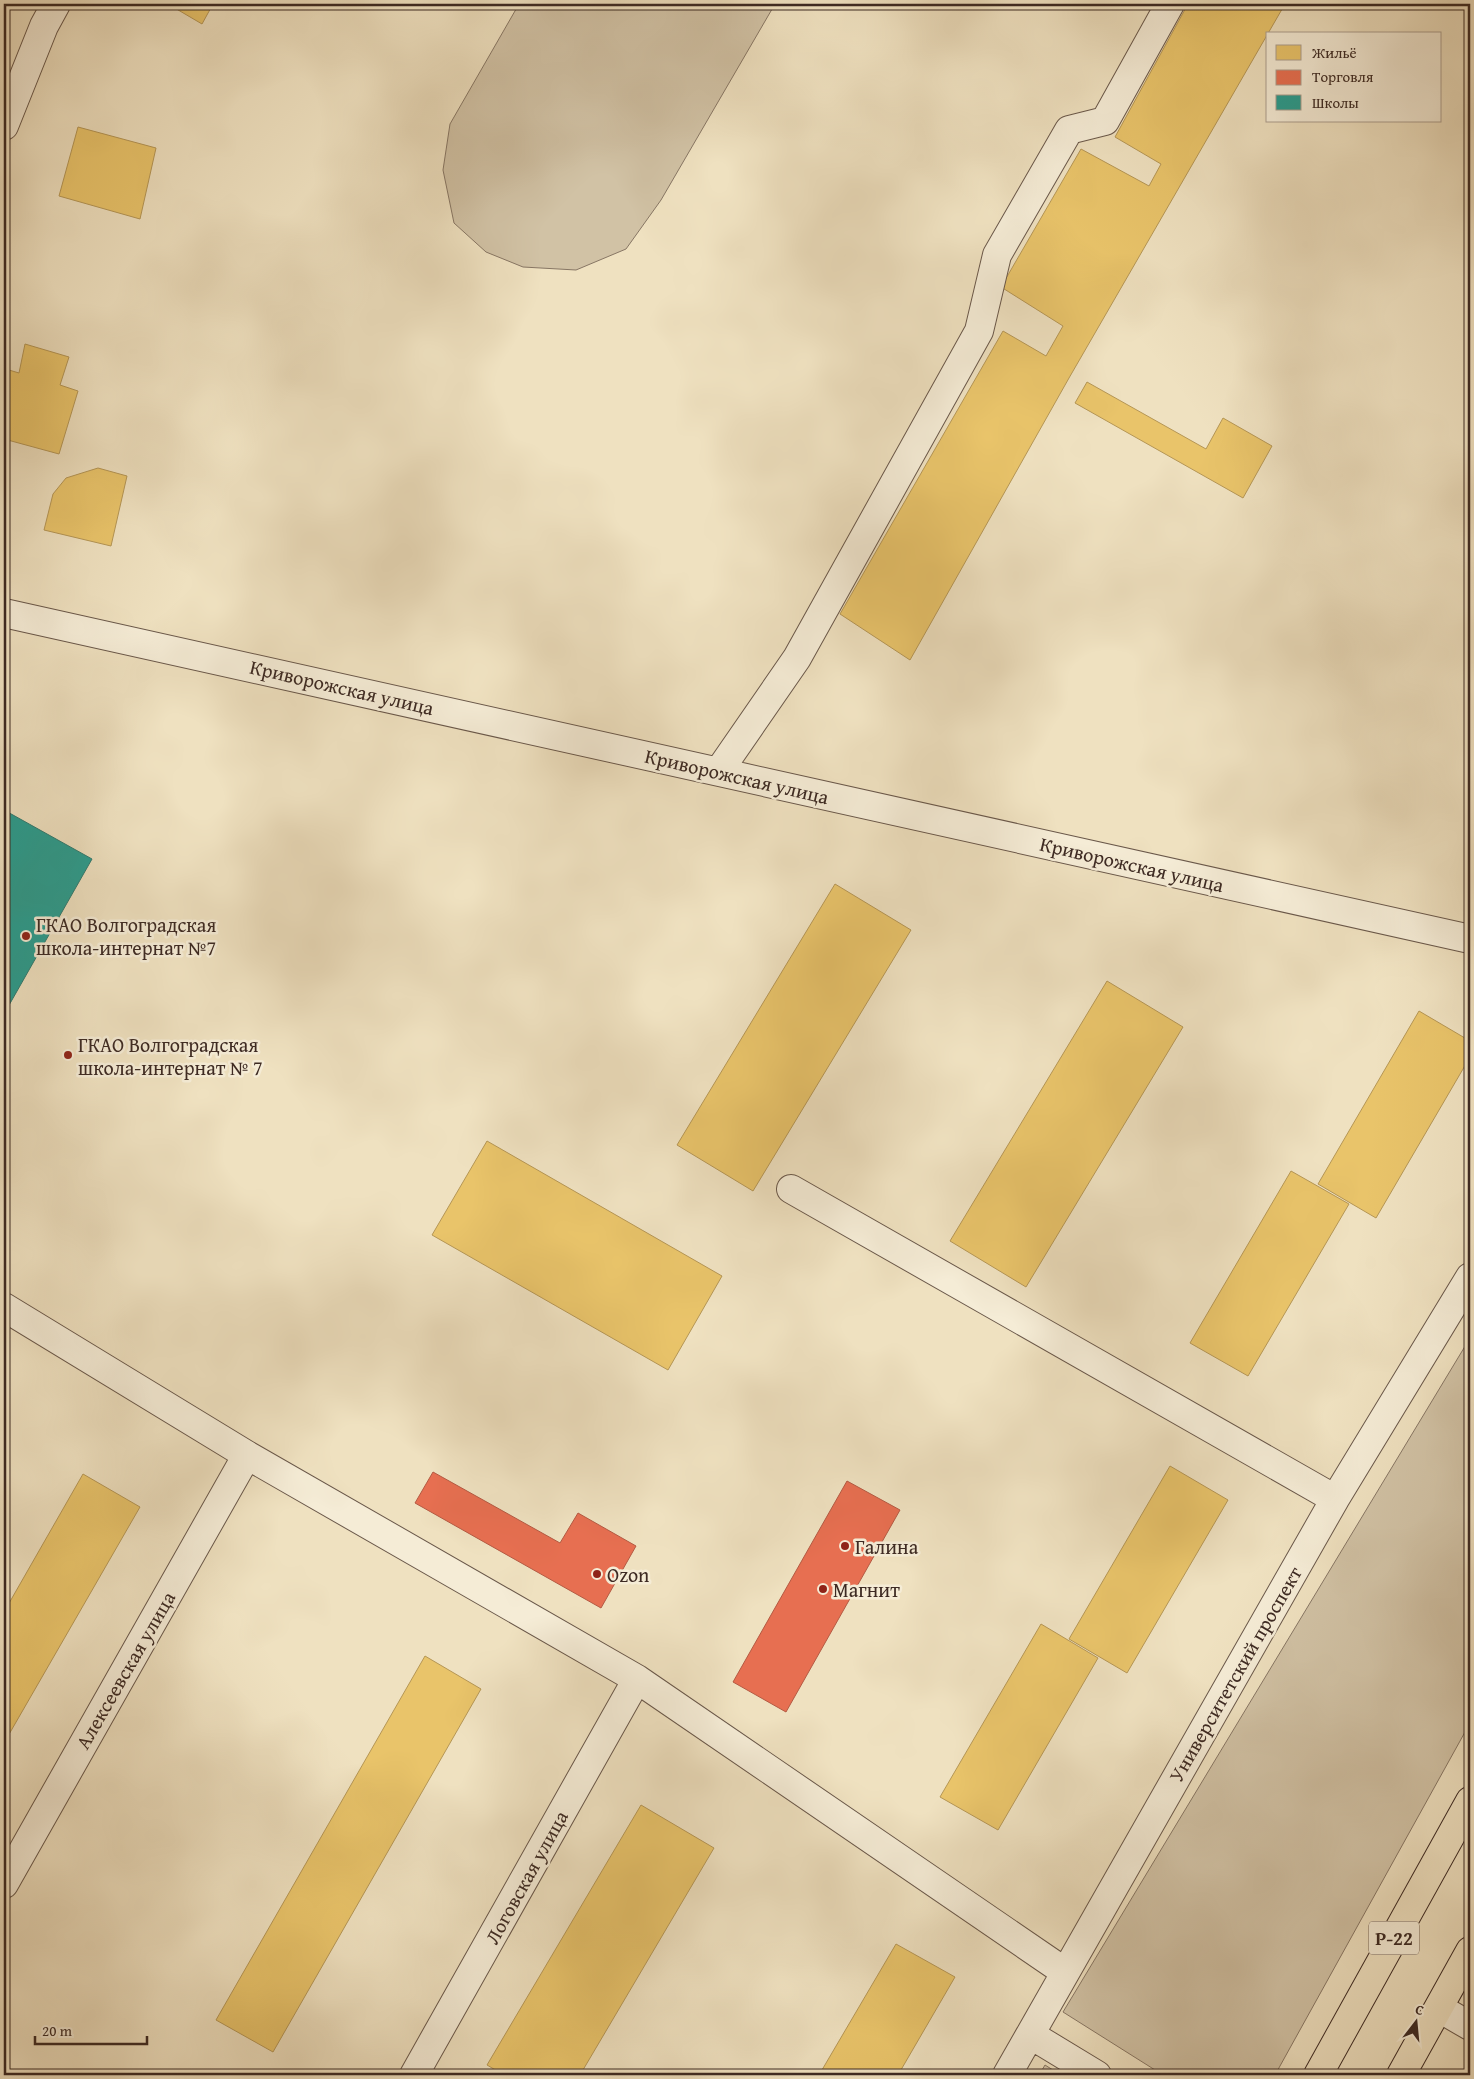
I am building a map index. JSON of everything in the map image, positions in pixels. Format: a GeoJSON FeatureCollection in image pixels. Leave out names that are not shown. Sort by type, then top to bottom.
{"type":"FeatureCollection","features":[{"type":"Feature","properties":{"kind":"highway","name":"Р-22"},"geometry":{"type":"LineString","coordinates":[[1318,2075],[1470,1801]]}},
{"type":"Feature","properties":{"kind":"highway"},"geometry":{"type":"LineString","coordinates":[[1401,2075],[1470,1951]]}},
{"type":"Feature","properties":{"kind":"street"},"geometry":{"type":"LineString","coordinates":[[4,126],[44,26],[56,4]]}},
{"type":"Feature","properties":{"kind":"street"},"geometry":{"type":"LineString","coordinates":[[719,772],[796,658],[979,331],[997,255],[1069,130],[1104,121],[1170,4]]}},
{"type":"Feature","properties":{"kind":"street","name":"Криворожская улица"},"geometry":{"type":"LineString","coordinates":[[4,613],[1470,939]]}},
{"type":"Feature","properties":{"kind":"street"},"geometry":{"type":"LineString","coordinates":[[791,1189],[1335,1499]]}},
{"type":"Feature","properties":{"kind":"street","name":"Университетский проспект"},"geometry":{"type":"LineString","coordinates":[[1007,2075],[1335,1499],[1470,1277]]}},
{"type":"Feature","properties":{"kind":"street"},"geometry":{"type":"LineString","coordinates":[[4,1307],[247,1455],[637,1679],[1066,1972]]}},
{"type":"Feature","properties":{"kind":"street","name":"Алексеевская улица"},"geometry":{"type":"LineString","coordinates":[[4,1884],[247,1455]]}},
{"type":"Feature","properties":{"kind":"street","name":"Логовская улица"},"geometry":{"type":"LineString","coordinates":[[414,2075],[637,1679]]}},
{"type":"Feature","properties":{"kind":"street"},"geometry":{"type":"LineString","coordinates":[[1439,2008],[1470,2026]]}},
{"type":"Feature","properties":{"kind":"street"},"geometry":{"type":"LineString","coordinates":[[1032,2034],[1096,2075]]}},
{"type":"Feature","properties":{"kind":"shaded area"},"geometry":{"type":"Polygon","coordinates":[[[519,4],[775,4],[661,200],[626,249],[576,270],[523,267],[486,252],[454,223],[443,170],[450,124],[519,4]]]}},
{"type":"Feature","properties":{"kind":"shaded area"},"geometry":{"type":"Polygon","coordinates":[[[1470,1338],[1470,1723],[1275,2075],[1163,2075],[1063,2012],[1470,1338]]]}},
{"type":"Feature","properties":{"kind":"shaded area"},"geometry":{"type":"Polygon","coordinates":[[[1045,2065],[1061,2075],[1039,2075],[1045,2065]]]}},
{"type":"Feature","properties":{"kind":"building: Жильё"},"geometry":{"type":"Polygon","coordinates":[[[168,4],[213,4],[202,24],[168,4]]]}},
{"type":"Feature","properties":{"kind":"building: Жильё"},"geometry":{"type":"Polygon","coordinates":[[[1188,4],[1285,4],[1269,32],[1266,32],[1266,37],[1069,378],[910,660],[840,614],[1003,331],[1046,356],[1063,326],[1001,287],[1081,149],[1149,186],[1161,164],[1115,137],[1188,4]]]}},
{"type":"Feature","properties":{"kind":"building: Жильё"},"geometry":{"type":"Polygon","coordinates":[[[78,127],[156,148],[140,219],[59,196],[78,127]]]}},
{"type":"Feature","properties":{"kind":"building: Жильё"},"geometry":{"type":"Polygon","coordinates":[[[25,344],[69,357],[60,385],[78,391],[59,454],[4,439],[4,388],[9,370],[19,373],[25,344]]]}},
{"type":"Feature","properties":{"kind":"building: Жильё"},"geometry":{"type":"Polygon","coordinates":[[[1087,382],[1206,449],[1223,418],[1272,446],[1243,498],[1075,403],[1087,382]]]}},
{"type":"Feature","properties":{"kind":"building: Жильё"},"geometry":{"type":"Polygon","coordinates":[[[98,468],[127,476],[111,546],[44,530],[53,494],[66,478],[98,468]]]}},
{"type":"Feature","properties":{"kind":"building: Жильё"},"geometry":{"type":"Polygon","coordinates":[[[835,884],[911,930],[753,1191],[677,1145],[835,884]]]}},
{"type":"Feature","properties":{"kind":"building: Жильё"},"geometry":{"type":"Polygon","coordinates":[[[1107,981],[1183,1027],[1026,1287],[950,1241],[1107,981]]]}},
{"type":"Feature","properties":{"kind":"building: Жильё"},"geometry":{"type":"Polygon","coordinates":[[[1419,1011],[1470,1041],[1470,1057],[1376,1218],[1318,1184],[1419,1011]]]}},
{"type":"Feature","properties":{"kind":"building: Жильё"},"geometry":{"type":"Polygon","coordinates":[[[487,1141],[722,1276],[668,1370],[432,1235],[487,1141]]]}},
{"type":"Feature","properties":{"kind":"building: Жильё"},"geometry":{"type":"Polygon","coordinates":[[[1291,1171],[1349,1204],[1248,1376],[1190,1343],[1291,1171]]]}},
{"type":"Feature","properties":{"kind":"building: Жильё"},"geometry":{"type":"Polygon","coordinates":[[[1170,1466],[1228,1500],[1127,1673],[1069,1639],[1170,1466]]]}},
{"type":"Feature","properties":{"kind":"building: Жильё"},"geometry":{"type":"Polygon","coordinates":[[[83,1474],[140,1507],[4,1743],[4,1612],[83,1474]]]}},
{"type":"Feature","properties":{"kind":"building: Жильё"},"geometry":{"type":"Polygon","coordinates":[[[1041,1624],[1098,1658],[998,1830],[940,1797],[1041,1624]]]}},
{"type":"Feature","properties":{"kind":"building: Жильё"},"geometry":{"type":"Polygon","coordinates":[[[425,1656],[481,1689],[273,2052],[216,2020],[425,1656]]]}},
{"type":"Feature","properties":{"kind":"building: Жильё"},"geometry":{"type":"Polygon","coordinates":[[[641,1805],[714,1848],[580,2075],[504,2075],[487,2065],[641,1805]]]}},
{"type":"Feature","properties":{"kind":"building: Жильё"},"geometry":{"type":"Polygon","coordinates":[[[896,1944],[955,1977],[898,2075],[819,2075],[896,1944]]]}},
{"type":"Feature","properties":{"kind":"building: Торговля"},"geometry":{"type":"Polygon","coordinates":[[[433,1472],[560,1543],[578,1513],[636,1546],[601,1608],[415,1503],[433,1472]]]}},
{"type":"Feature","properties":{"kind":"building: Торговля"},"geometry":{"type":"Polygon","coordinates":[[[847,1481],[900,1510],[786,1712],[733,1682],[847,1481]]]}},
{"type":"Feature","properties":{"kind":"building: Школы","name":"ГКАО Волгоградская школа-интернат №7"},"geometry":{"type":"Polygon","coordinates":[[[4,810],[92,859],[4,1014],[4,810]]]}},
{"type":"Feature","properties":{"kind":"place","name":"ГКАО Волгоградская школа-интернат №7"},"geometry":{"type":"Point","coordinates":[26,936]}},
{"type":"Feature","properties":{"kind":"place","name":"ГКАО Волгоградская школа-интернат № 7"},"geometry":{"type":"Point","coordinates":[68,1055]}},
{"type":"Feature","properties":{"kind":"place","name":"Галина"},"geometry":{"type":"Point","coordinates":[845,1546]}},
{"type":"Feature","properties":{"kind":"place","name":"Ozon"},"geometry":{"type":"Point","coordinates":[597,1574]}},
{"type":"Feature","properties":{"kind":"place","name":"Магнит"},"geometry":{"type":"Point","coordinates":[823,1589]}}]}
